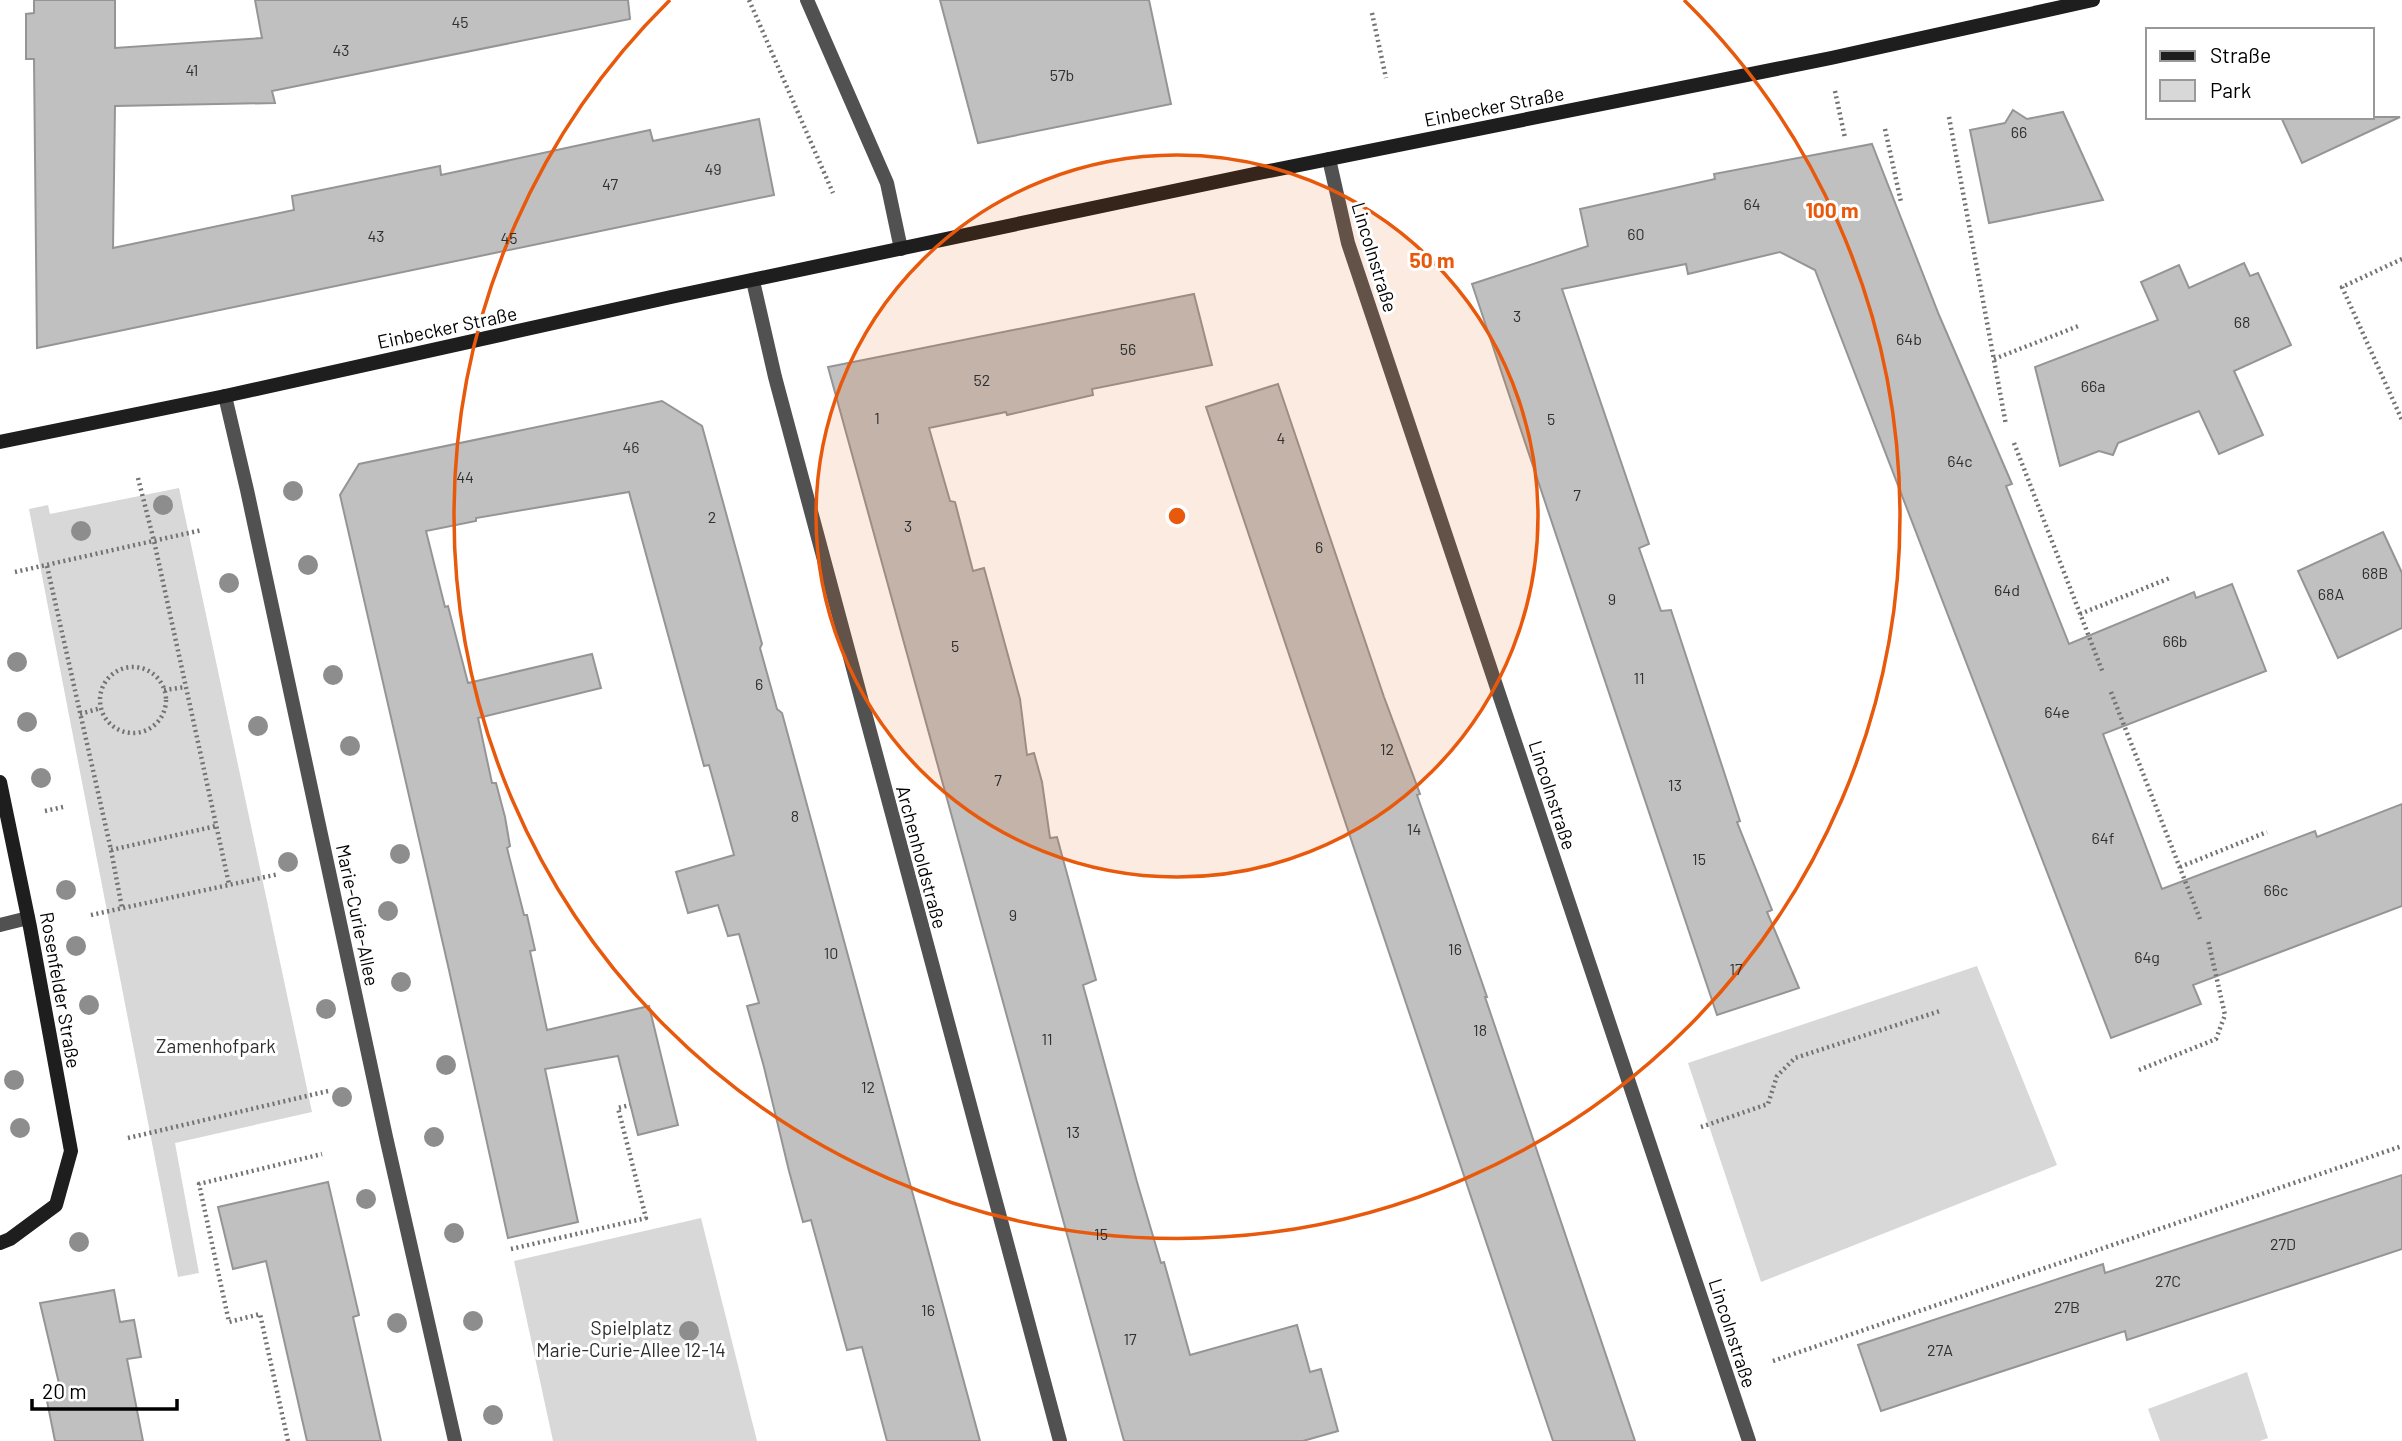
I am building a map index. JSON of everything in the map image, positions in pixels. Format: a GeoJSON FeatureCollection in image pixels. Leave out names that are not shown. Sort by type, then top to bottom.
{"type":"FeatureCollection","features":[{"type":"Feature","properties":{"kind":"street"},"geometry":{"type":"LineString","coordinates":[[807,0],[887,183],[901,249]]}},
{"type":"Feature","properties":{"kind":"street","name":"Einbecker Straße"},"geometry":{"type":"LineString","coordinates":[[0,442],[225,396],[901,249],[1831,58],[2093,0]]}},
{"type":"Feature","properties":{"kind":"street","name":"Lincolnstraße"},"geometry":{"type":"LineString","coordinates":[[1329,159],[1348,243],[1749,1441]]}},
{"type":"Feature","properties":{"kind":"street","name":"Archenholdstraße"},"geometry":{"type":"LineString","coordinates":[[753,281],[775,377],[844,638],[1060,1441]]}},
{"type":"Feature","properties":{"kind":"street","name":"Marie-Curie-Allee"},"geometry":{"type":"LineString","coordinates":[[225,396],[455,1441]]}},
{"type":"Feature","properties":{"kind":"street","name":"Rosenfelder Straße"},"geometry":{"type":"LineString","coordinates":[[0,782],[71,1151],[56,1205],[10,1239],[0,1243]]}},
{"type":"Feature","properties":{"kind":"street"},"geometry":{"type":"LineString","coordinates":[[0,925],[28,918]]}},
{"type":"Feature","properties":{"kind":"path"},"geometry":{"type":"LineString","coordinates":[[749,0],[833,193]]}},
{"type":"Feature","properties":{"kind":"path"},"geometry":{"type":"LineString","coordinates":[[1372,13],[1386,78]]}},
{"type":"Feature","properties":{"kind":"path"},"geometry":{"type":"LineString","coordinates":[[1834,86],[1845,138]]}},
{"type":"Feature","properties":{"kind":"path"},"geometry":{"type":"LineString","coordinates":[[1949,117],[2006,425]]}},
{"type":"Feature","properties":{"kind":"path"},"geometry":{"type":"LineString","coordinates":[[1885,129],[1901,202]]}},
{"type":"Feature","properties":{"kind":"path"},"geometry":{"type":"LineString","coordinates":[[2402,259],[2342,286],[2402,420]]}},
{"type":"Feature","properties":{"kind":"path"},"geometry":{"type":"LineString","coordinates":[[1994,359],[2081,325]]}},
{"type":"Feature","properties":{"kind":"path"},"geometry":{"type":"LineString","coordinates":[[2014,443],[2103,673]]}},
{"type":"Feature","properties":{"kind":"path"},"geometry":{"type":"LineString","coordinates":[[138,478],[229,884]]}},
{"type":"Feature","properties":{"kind":"path"},"geometry":{"type":"LineString","coordinates":[[15,572],[202,530]]}},
{"type":"Feature","properties":{"kind":"path"},"geometry":{"type":"LineString","coordinates":[[47,566],[122,908]]}},
{"type":"Feature","properties":{"kind":"path"},"geometry":{"type":"LineString","coordinates":[[2080,614],[2170,578]]}},
{"type":"Feature","properties":{"kind":"path"},"geometry":{"type":"LineString","coordinates":[[124,668],[149,671],[161,682],[164,690],[165,708],[162,716],[142,732],[125,732],[117,728],[110,723],[101,708],[104,683],[116,671],[124,668]]}},
{"type":"Feature","properties":{"kind":"path"},"geometry":{"type":"LineString","coordinates":[[164,690],[185,687]]}},
{"type":"Feature","properties":{"kind":"path"},"geometry":{"type":"LineString","coordinates":[[2111,692],[2200,919]]}},
{"type":"Feature","properties":{"kind":"path"},"geometry":{"type":"LineString","coordinates":[[80,714],[101,708]]}},
{"type":"Feature","properties":{"kind":"path"},"geometry":{"type":"LineString","coordinates":[[45,811],[63,807]]}},
{"type":"Feature","properties":{"kind":"path"},"geometry":{"type":"LineString","coordinates":[[111,850],[215,826]]}},
{"type":"Feature","properties":{"kind":"path"},"geometry":{"type":"LineString","coordinates":[[2180,867],[2267,832]]}},
{"type":"Feature","properties":{"kind":"path"},"geometry":{"type":"LineString","coordinates":[[91,915],[279,874]]}},
{"type":"Feature","properties":{"kind":"path"},"geometry":{"type":"LineString","coordinates":[[2139,1070],[2216,1039],[2225,1014],[2208,940]]}},
{"type":"Feature","properties":{"kind":"path"},"geometry":{"type":"LineString","coordinates":[[1701,1126],[1768,1104],[1777,1076],[1795,1058],[1940,1011]]}},
{"type":"Feature","properties":{"kind":"path"},"geometry":{"type":"LineString","coordinates":[[128,1138],[328,1091]]}},
{"type":"Feature","properties":{"kind":"path"},"geometry":{"type":"LineString","coordinates":[[511,1249],[646,1218],[618,1108],[630,1105]]}},
{"type":"Feature","properties":{"kind":"path"},"geometry":{"type":"LineString","coordinates":[[1773,1361],[2402,1146]]}},
{"type":"Feature","properties":{"kind":"path"},"geometry":{"type":"LineString","coordinates":[[288,1441],[260,1314],[229,1322],[199,1184],[322,1154]]}},
{"type":"Feature","properties":{"kind":"green space","name":"Zamenhofpark"},"geometry":{"type":"Polygon","coordinates":[[[179,488],[312,1112],[175,1143],[199,1273],[178,1277],[29,509],[48,505],[50,514],[179,488]]]}},
{"type":"Feature","properties":{"kind":"green space"},"geometry":{"type":"Polygon","coordinates":[[[1977,966],[2057,1165],[1761,1282],[1688,1063],[1977,966]]]}},
{"type":"Feature","properties":{"kind":"green space","name":"Spielplatz Marie-Curie-Allee 12-14"},"geometry":{"type":"Polygon","coordinates":[[[701,1218],[757,1441],[553,1441],[514,1261],[701,1218]]]}},
{"type":"Feature","properties":{"kind":"green space"},"geometry":{"type":"Polygon","coordinates":[[[2247,1372],[2268,1438],[2260,1441],[2160,1441],[2148,1409],[2247,1372]]]}},
{"type":"Feature","properties":{"kind":"building"},"geometry":{"type":"Polygon","coordinates":[[[34,0],[115,0],[115,48],[262,38],[255,0],[628,0],[630,19],[272,91],[275,103],[115,106],[113,248],[294,210],[292,196],[440,166],[441,175],[650,130],[653,141],[759,119],[774,195],[37,348],[34,59],[26,59],[26,14],[34,13],[34,0]]]}},
{"type":"Feature","properties":{"kind":"building"},"geometry":{"type":"Polygon","coordinates":[[[940,0],[1149,0],[1171,104],[978,143],[940,0]]]}},
{"type":"Feature","properties":{"kind":"building"},"geometry":{"type":"Polygon","coordinates":[[[2013,110],[2027,119],[2063,112],[2103,200],[1989,223],[1970,130],[2005,123],[2013,110]]]}},
{"type":"Feature","properties":{"kind":"building"},"geometry":{"type":"Polygon","coordinates":[[[2400,117],[2302,163],[2282,119],[2400,117]]]}},
{"type":"Feature","properties":{"kind":"building"},"geometry":{"type":"Polygon","coordinates":[[[1872,144],[1939,315],[2012,484],[2006,486],[2069,644],[2194,592],[2196,598],[2232,584],[2266,671],[2103,734],[2162,889],[2315,831],[2317,837],[2402,804],[2402,906],[2193,985],[2201,1004],[2111,1038],[1815,270],[1780,252],[1688,274],[1686,264],[1562,289],[1649,544],[1639,548],[1661,611],[1671,610],[1740,821],[1737,822],[1772,910],[1767,912],[1799,988],[1717,1015],[1472,284],[1588,246],[1580,209],[1715,179],[1714,174],[1872,144]]]}},
{"type":"Feature","properties":{"kind":"building"},"geometry":{"type":"Polygon","coordinates":[[[2244,263],[2250,276],[2258,273],[2291,345],[2234,371],[2263,435],[2219,454],[2199,411],[2118,443],[2113,455],[2099,451],[2060,466],[2035,367],[2158,320],[2141,282],[2179,265],[2189,288],[2244,263]]]}},
{"type":"Feature","properties":{"kind":"building"},"geometry":{"type":"Polygon","coordinates":[[[1194,294],[1212,365],[1092,389],[1093,395],[1007,415],[1006,412],[929,428],[950,501],[955,502],[973,571],[984,568],[1020,699],[1027,755],[1034,753],[1042,782],[1050,838],[1057,837],[1096,980],[1083,985],[1137,1182],[1161,1263],[1164,1262],[1190,1355],[1297,1325],[1310,1372],[1321,1369],[1338,1431],[1303,1441],[1124,1441],[828,367],[1194,294]]]}},
{"type":"Feature","properties":{"kind":"building"},"geometry":{"type":"Polygon","coordinates":[[[1278,384],[1384,697],[1420,794],[1417,795],[1635,1441],[1553,1441],[1206,407],[1278,384]]]}},
{"type":"Feature","properties":{"kind":"building"},"geometry":{"type":"Polygon","coordinates":[[[662,401],[702,426],[762,644],[760,648],[777,709],[782,713],[980,1441],[887,1441],[862,1347],[847,1350],[811,1220],[803,1222],[789,1171],[747,1006],[759,1003],[739,934],[728,936],[718,905],[688,913],[676,872],[734,855],[709,765],[704,766],[629,492],[476,518],[476,521],[426,531],[468,683],[592,654],[601,688],[478,718],[492,783],[496,783],[505,817],[510,846],[507,848],[535,950],[530,951],[547,1030],[649,1006],[678,1125],[638,1135],[618,1056],[545,1069],[578,1222],[508,1238],[340,495],[359,464],[662,401]]]}},
{"type":"Feature","properties":{"kind":"building"},"geometry":{"type":"Polygon","coordinates":[[[2383,532],[2402,573],[2402,628],[2338,658],[2298,571],[2383,532]]]}},
{"type":"Feature","properties":{"kind":"building"},"geometry":{"type":"Polygon","coordinates":[[[2402,1175],[2402,1249],[2127,1340],[2125,1331],[1881,1411],[1858,1345],[2103,1264],[2105,1273],[2402,1175]]]}},
{"type":"Feature","properties":{"kind":"building"},"geometry":{"type":"Polygon","coordinates":[[[328,1182],[359,1315],[353,1317],[381,1441],[307,1441],[266,1261],[233,1269],[218,1207],[328,1182]]]}},
{"type":"Feature","properties":{"kind":"building"},"geometry":{"type":"Polygon","coordinates":[[[114,1290],[120,1322],[134,1320],[141,1357],[127,1359],[143,1441],[55,1441],[47,1401],[62,1396],[40,1303],[114,1290]]]}}]}
